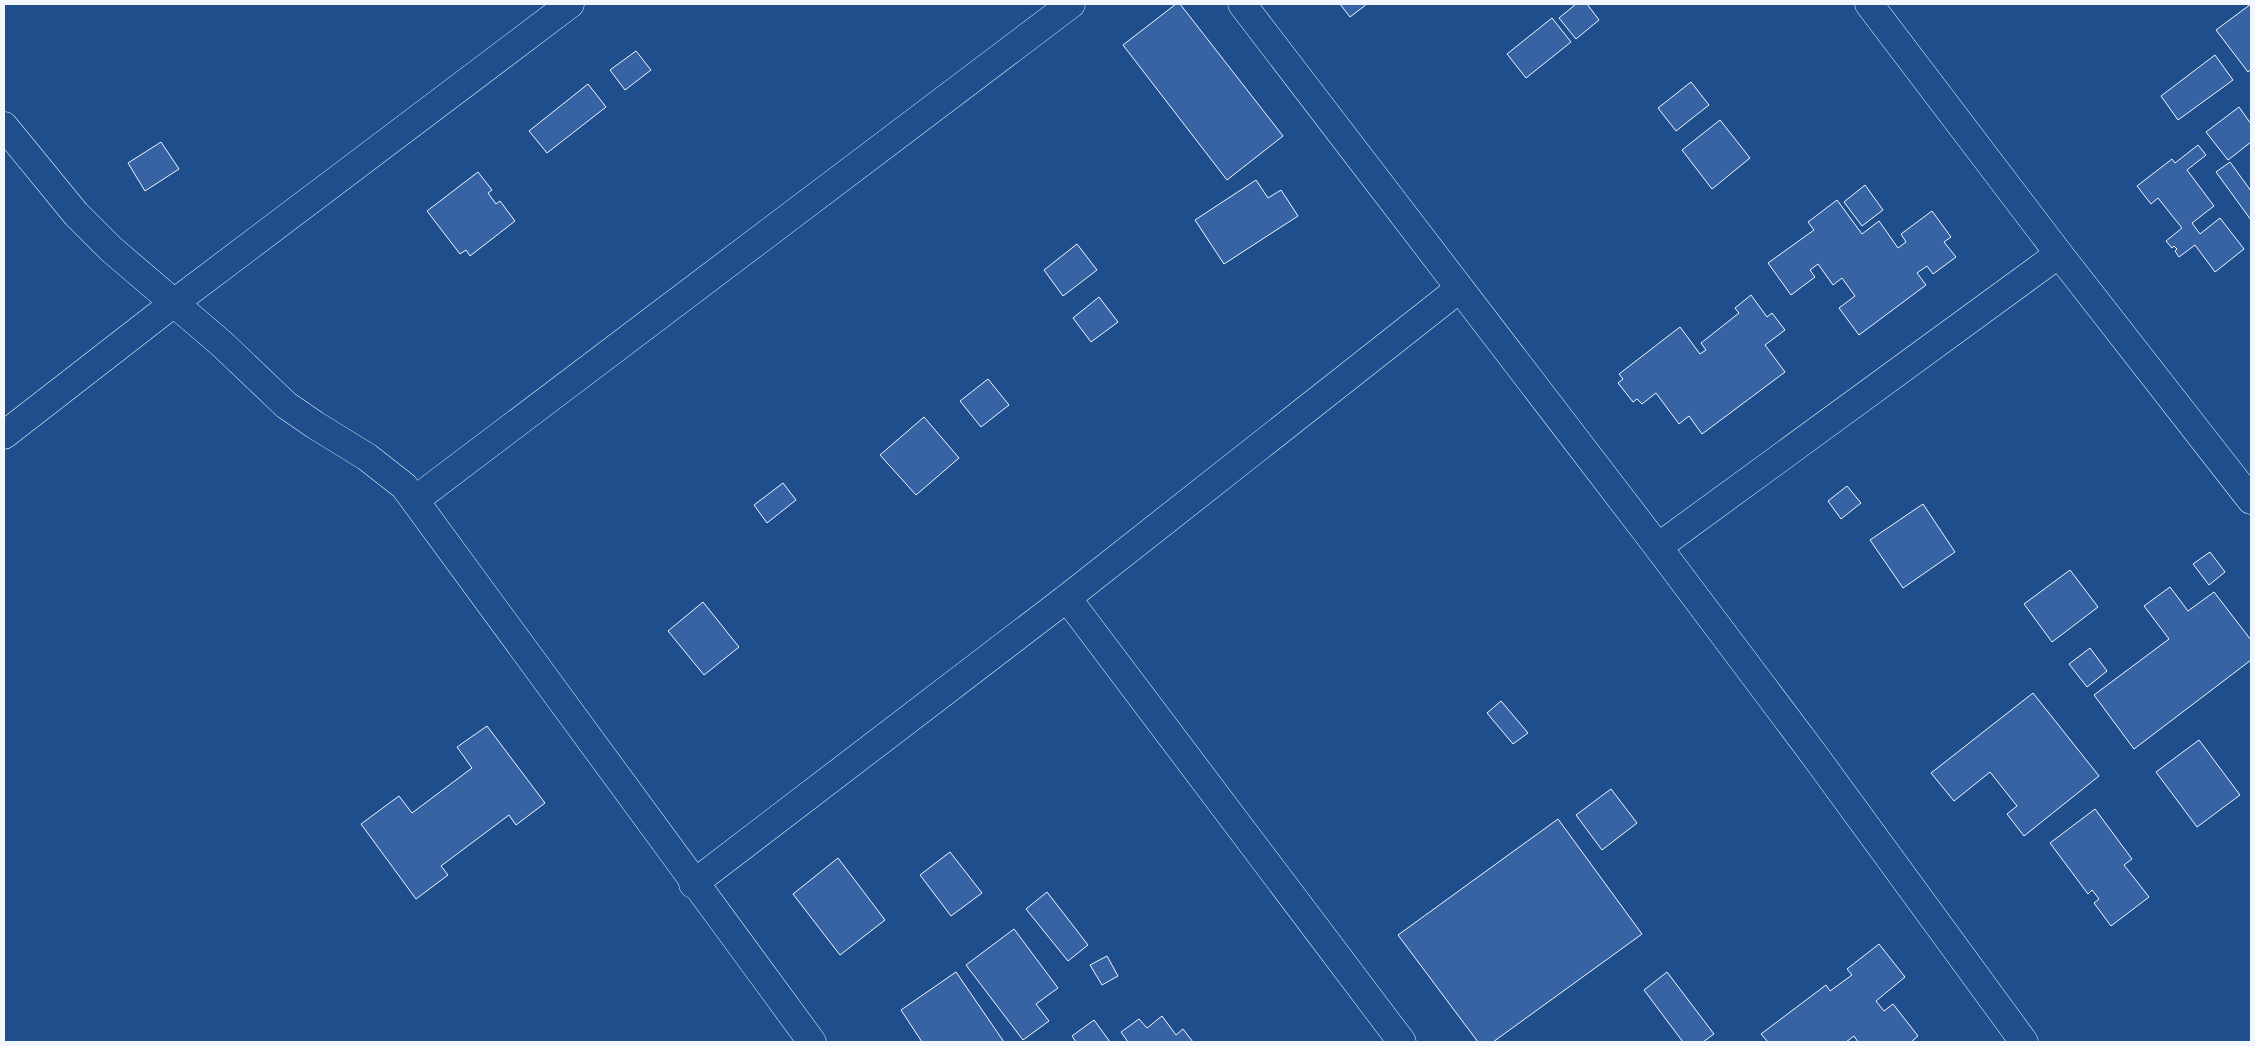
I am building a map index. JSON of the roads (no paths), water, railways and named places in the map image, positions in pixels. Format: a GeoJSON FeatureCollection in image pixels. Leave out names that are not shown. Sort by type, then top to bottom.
{"type":"FeatureCollection","features":[{"type":"Feature","properties":{"kind":"street"},"geometry":{"type":"LineString","coordinates":[[4,435],[174,303],[570,4]]}},
{"type":"Feature","properties":{"kind":"street"},"geometry":{"type":"LineString","coordinates":[[415,500],[1071,4]]}},
{"type":"Feature","properties":{"kind":"street"},"geometry":{"type":"LineString","coordinates":[[1242,4],[1815,756],[2024,1042]]}},
{"type":"Feature","properties":{"kind":"street"},"geometry":{"type":"LineString","coordinates":[[1869,4],[2059,254],[2251,500]]}},
{"type":"Feature","properties":{"kind":"street"},"geometry":{"type":"LineString","coordinates":[[4,126],[76,214],[111,249],[257,375],[286,405],[367,457],[404,486],[694,884],[812,1042]]}},
{"type":"Feature","properties":{"kind":"street"},"geometry":{"type":"LineString","coordinates":[[1658,548],[2059,254]]}},
{"type":"Feature","properties":{"kind":"street"},"geometry":{"type":"LineString","coordinates":[[694,884],[1067,598],[1459,289]]}},
{"type":"Feature","properties":{"kind":"street"},"geometry":{"type":"LineString","coordinates":[[1067,598],[1402,1042]]}}]}
